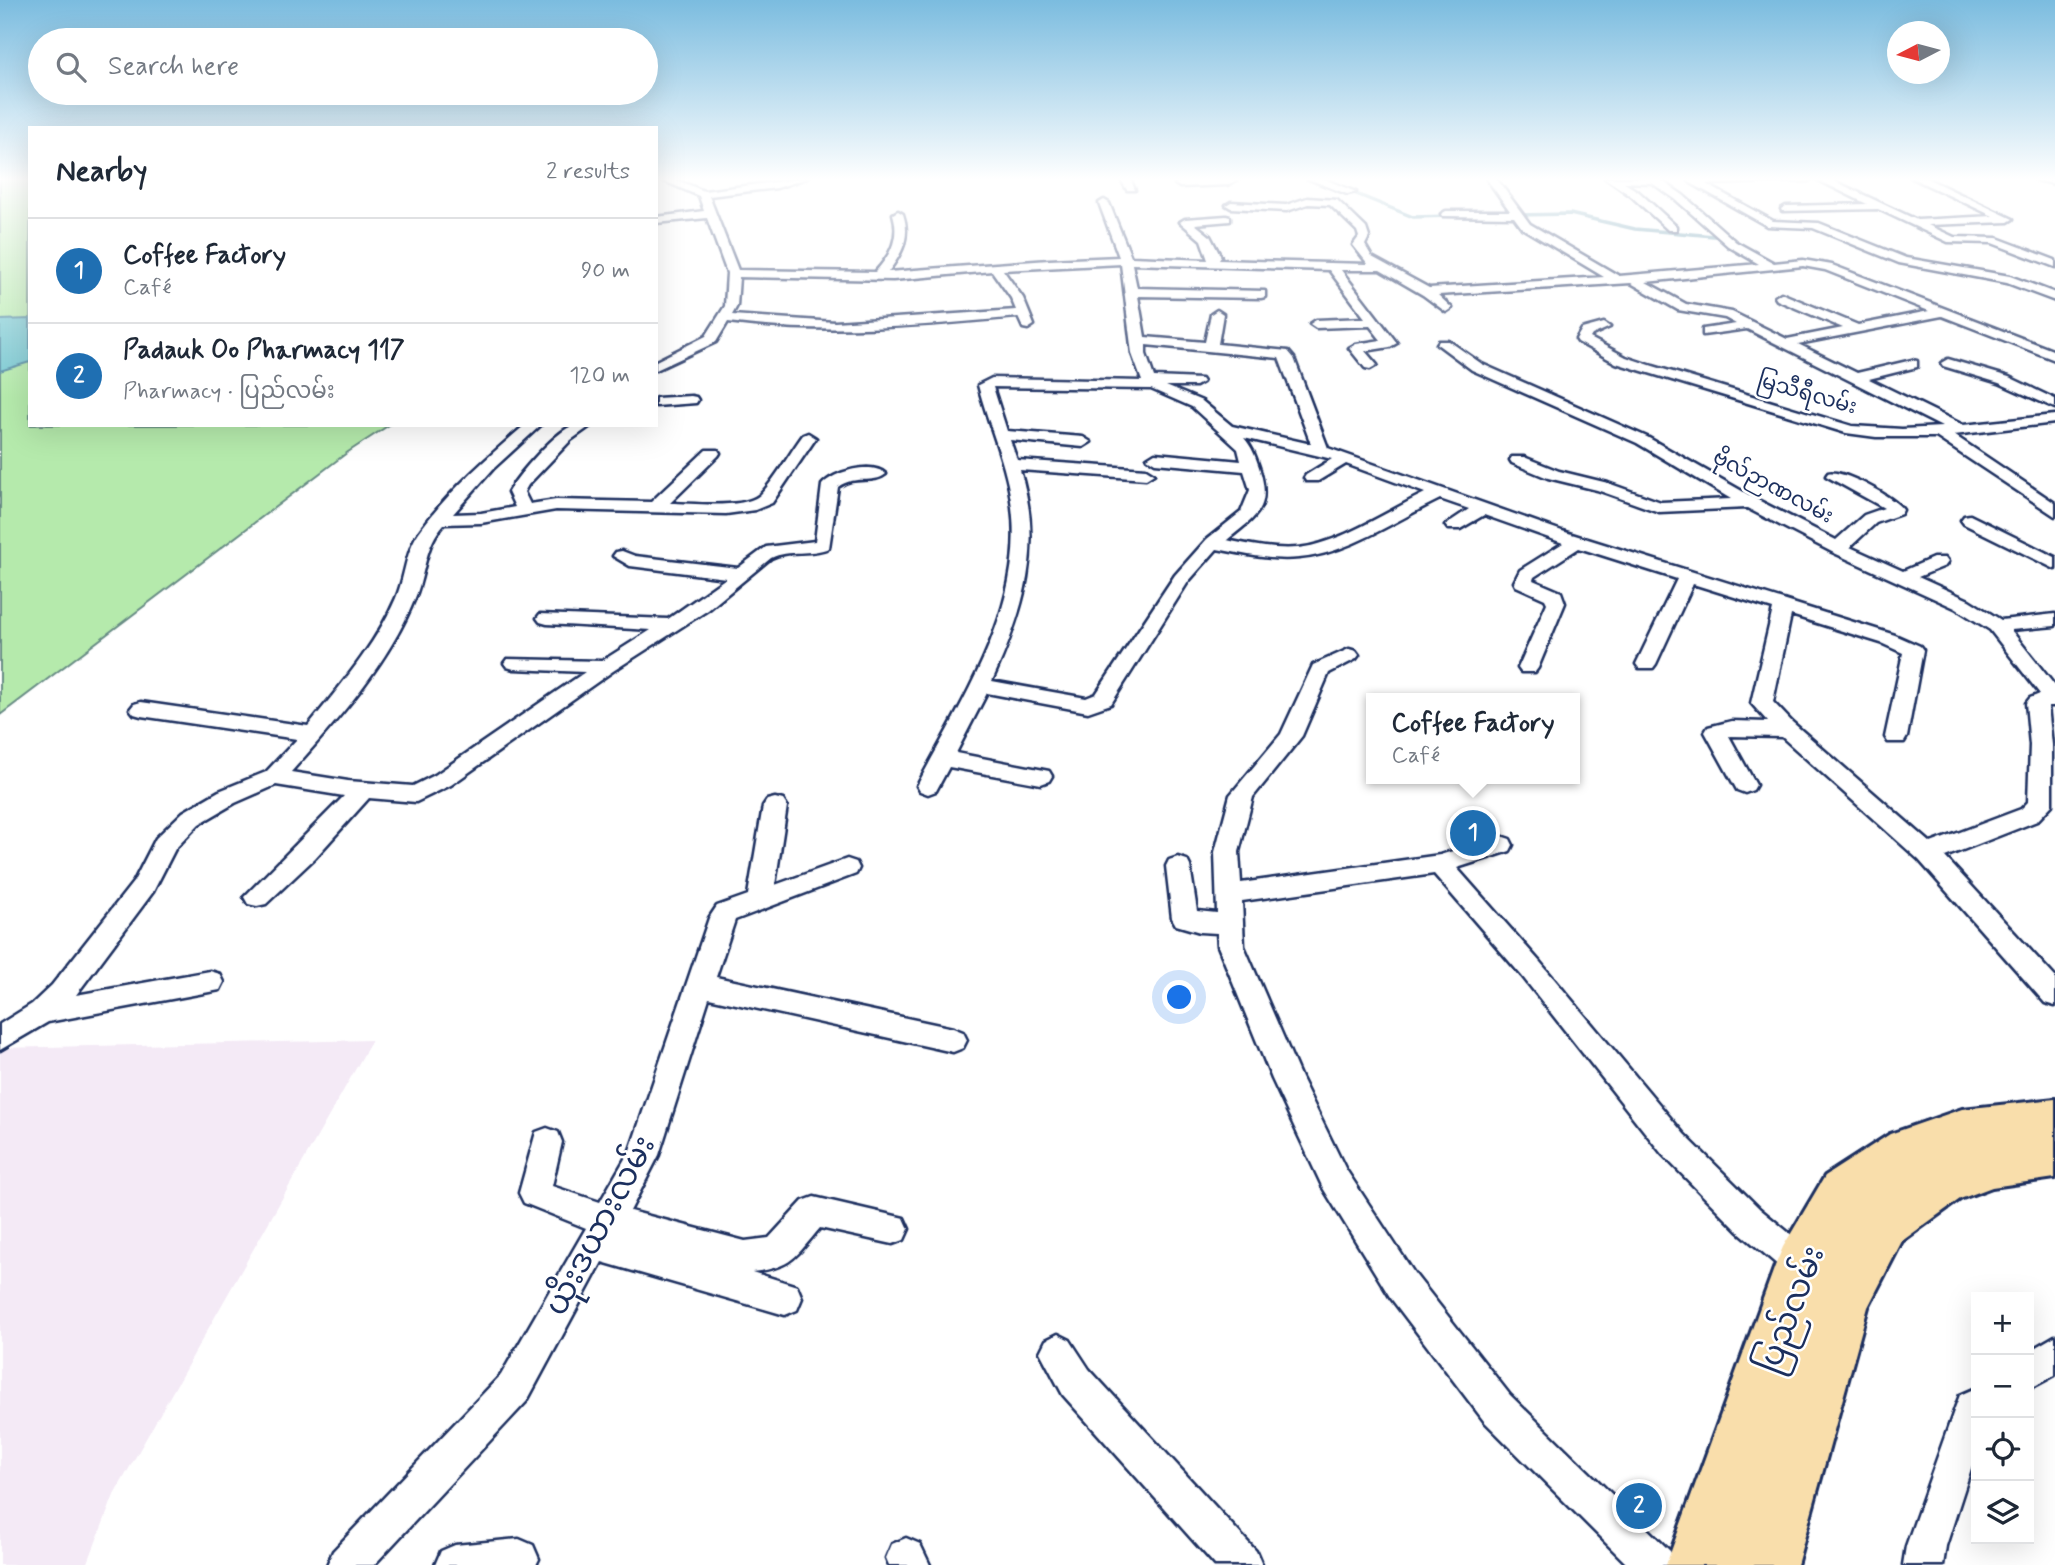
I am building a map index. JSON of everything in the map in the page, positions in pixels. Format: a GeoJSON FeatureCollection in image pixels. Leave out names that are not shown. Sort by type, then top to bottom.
{"type":"FeatureCollection","features":[{"type":"Feature","properties":{"kind":"highway","name":"ပြည်လမ်း"},"geometry":{"type":"LineString","coordinates":[[1763,1565],[1844,1194],[1908,1151],[1962,1132],[2055,1121]]}},
{"type":"Feature","properties":{"kind":"highway","name":"ပြည်လမ်း"},"geometry":{"type":"LineString","coordinates":[[1700,1565],[1823,1282],[1883,1223],[1941,1182],[1992,1163],[2055,1154]]}},
{"type":"Feature","properties":{"kind":"street"},"geometry":{"type":"LineString","coordinates":[[658,365],[711,339],[731,306],[733,273],[724,251]]}},
{"type":"Feature","properties":{"kind":"street"},"geometry":{"type":"LineString","coordinates":[[878,275],[891,263],[896,251]]}},
{"type":"Feature","properties":{"kind":"street"},"geometry":{"type":"LineString","coordinates":[[979,685],[1088,705],[1097,704],[1104,699],[1181,579],[1213,543],[1249,513],[1258,489],[1245,448],[1227,429],[1197,404],[1152,383],[1145,374],[1139,354],[1132,292],[1123,251]]}},
{"type":"Feature","properties":{"kind":"street"},"geometry":{"type":"LineString","coordinates":[[1212,251],[1215,257],[1213,261]]}},
{"type":"Feature","properties":{"kind":"street"},"geometry":{"type":"LineString","coordinates":[[1361,251],[1380,267],[1427,292],[1446,308]]}},
{"type":"Feature","properties":{"kind":"street"},"geometry":{"type":"LineString","coordinates":[[1567,251],[1617,280]]}},
{"type":"Feature","properties":{"kind":"street"},"geometry":{"type":"LineString","coordinates":[[1744,251],[1771,266]]}},
{"type":"Feature","properties":{"kind":"street"},"geometry":{"type":"LineString","coordinates":[[1878,251],[1903,261],[2010,280],[2055,297]]}},
{"type":"Feature","properties":{"kind":"street"},"geometry":{"type":"LineString","coordinates":[[2021,251],[2054,264]]}},
{"type":"Feature","properties":{"kind":"street"},"geometry":{"type":"LineString","coordinates":[[733,273],[928,275],[995,267],[1126,260],[1213,261],[1333,268],[1380,267]]}},
{"type":"Feature","properties":{"kind":"street"},"geometry":{"type":"LineString","coordinates":[[1875,262],[1903,261]]}},
{"type":"Feature","properties":{"kind":"street"},"geometry":{"type":"LineString","coordinates":[[1427,292],[1633,279],[1803,263],[1828,267],[2055,356]]}},
{"type":"Feature","properties":{"kind":"street"},"geometry":{"type":"LineString","coordinates":[[1828,267],[1857,263]]}},
{"type":"Feature","properties":{"kind":"street"},"geometry":{"type":"LineString","coordinates":[[724,318],[782,325],[1026,319],[1017,298],[995,267]]}},
{"type":"Feature","properties":{"kind":"street"},"geometry":{"type":"LineString","coordinates":[[1333,268],[1390,343],[1356,348],[1370,365]]}},
{"type":"Feature","properties":{"kind":"street"},"geometry":{"type":"LineString","coordinates":[[1633,279],[1682,307],[1714,310],[1751,326],[1958,429]]}},
{"type":"Feature","properties":{"kind":"street"},"geometry":{"type":"LineString","coordinates":[[2010,280],[2047,279]]}},
{"type":"Feature","properties":{"kind":"street"},"geometry":{"type":"LineString","coordinates":[[1132,292],[1261,294]]}},
{"type":"Feature","properties":{"kind":"street"},"geometry":{"type":"LineString","coordinates":[[1781,297],[1857,329]]}},
{"type":"Feature","properties":{"kind":"street"},"geometry":{"type":"LineString","coordinates":[[1212,342],[1217,314]]}},
{"type":"Feature","properties":{"kind":"street"},"geometry":{"type":"LineString","coordinates":[[1908,326],[1949,314]]}},
{"type":"Feature","properties":{"kind":"street"},"geometry":{"type":"LineString","coordinates":[[1785,342],[1949,314]]}},
{"type":"Feature","properties":{"kind":"street"},"geometry":{"type":"LineString","coordinates":[[1316,324],[1372,322]]}},
{"type":"Feature","properties":{"kind":"street"},"geometry":{"type":"LineString","coordinates":[[1707,332],[1751,326]]}},
{"type":"Feature","properties":{"kind":"street","name":"မြသီရီလမ်း"},"geometry":{"type":"LineString","coordinates":[[1604,327],[1587,332],[1583,339],[1621,360],[1851,430],[1879,434],[1938,432],[2053,421]]}},
{"type":"Feature","properties":{"kind":"street"},"geometry":{"type":"LineString","coordinates":[[1139,340],[1212,342],[1261,339]]}},
{"type":"Feature","properties":{"kind":"street"},"geometry":{"type":"LineString","coordinates":[[1212,342],[1283,354],[1287,358],[1321,452]]}},
{"type":"Feature","properties":{"kind":"street","name":"ဗိုလ်ဉာဏလမ်း"},"geometry":{"type":"LineString","coordinates":[[1444,344],[1477,368],[1642,440],[1750,503],[1838,548],[1906,576],[1962,604],[1997,626],[2054,698]]}},
{"type":"Feature","properties":{"kind":"street"},"geometry":{"type":"LineString","coordinates":[[658,348],[687,352]]}},
{"type":"Feature","properties":{"kind":"street"},"geometry":{"type":"LineString","coordinates":[[1948,363],[2004,380],[2055,404]]}},
{"type":"Feature","properties":{"kind":"street"},"geometry":{"type":"LineString","coordinates":[[1856,378],[1912,365]]}},
{"type":"Feature","properties":{"kind":"street"},"geometry":{"type":"LineString","coordinates":[[928,786],[979,685],[1013,608],[1022,565],[1024,535],[1021,507],[992,415],[987,383],[1196,382]]}},
{"type":"Feature","properties":{"kind":"street"},"geometry":{"type":"LineString","coordinates":[[658,402],[691,400]]}},
{"type":"Feature","properties":{"kind":"street"},"geometry":{"type":"LineString","coordinates":[[3,1038],[42,1012],[62,993],[144,886],[165,844],[191,818],[227,797],[274,777],[313,734],[373,657],[406,597],[417,552],[428,531],[487,466],[532,427]]}},
{"type":"Feature","properties":{"kind":"street"},"geometry":{"type":"LineString","coordinates":[[524,509],[516,492],[521,483],[566,437],[582,427]]}},
{"type":"Feature","properties":{"kind":"street"},"geometry":{"type":"LineString","coordinates":[[1227,429],[1346,458],[1576,542],[1888,639],[1913,650],[1896,737]]}},
{"type":"Feature","properties":{"kind":"street"},"geometry":{"type":"LineString","coordinates":[[1938,432],[2055,511]]}},
{"type":"Feature","properties":{"kind":"street"},"geometry":{"type":"LineString","coordinates":[[1000,435],[1083,442]]}},
{"type":"Feature","properties":{"kind":"street"},"geometry":{"type":"LineString","coordinates":[[440,519],[481,518],[556,505],[726,509],[749,506],[763,501],[808,438]]}},
{"type":"Feature","properties":{"kind":"street"},"geometry":{"type":"LineString","coordinates":[[656,507],[712,453]]}},
{"type":"Feature","properties":{"kind":"street"},"geometry":{"type":"LineString","coordinates":[[1155,458],[1251,467]]}},
{"type":"Feature","properties":{"kind":"street"},"geometry":{"type":"LineString","coordinates":[[1312,478],[1346,458]]}},
{"type":"Feature","properties":{"kind":"street"},"geometry":{"type":"LineString","coordinates":[[1518,460],[1545,472],[1602,486],[1659,507],[1750,503]]}},
{"type":"Feature","properties":{"kind":"street"},"geometry":{"type":"LineString","coordinates":[[1008,464],[1146,474]]}},
{"type":"Feature","properties":{"kind":"street"},"geometry":{"type":"LineString","coordinates":[[274,777],[363,790],[416,794],[443,780],[606,667],[672,625],[772,549],[815,549],[823,544],[830,485],[844,475],[878,474]]}},
{"type":"Feature","properties":{"kind":"street"},"geometry":{"type":"LineString","coordinates":[[1834,476],[1891,505],[1895,510],[1870,519],[1838,548]]}},
{"type":"Feature","properties":{"kind":"street"},"geometry":{"type":"LineString","coordinates":[[1213,543],[1267,552],[1303,553],[1334,542],[1440,492]]}},
{"type":"Feature","properties":{"kind":"street"},"geometry":{"type":"LineString","coordinates":[[1454,525],[1483,508]]}},
{"type":"Feature","properties":{"kind":"street"},"geometry":{"type":"LineString","coordinates":[[1970,520],[2055,564]]}},
{"type":"Feature","properties":{"kind":"street"},"geometry":{"type":"LineString","coordinates":[[1528,668],[1556,603],[1554,596],[1523,582],[1526,574],[1576,542]]}},
{"type":"Feature","properties":{"kind":"street"},"geometry":{"type":"LineString","coordinates":[[622,556],[630,561],[742,574]]}},
{"type":"Feature","properties":{"kind":"street"},"geometry":{"type":"LineString","coordinates":[[1906,576],[1939,562]]}},
{"type":"Feature","properties":{"kind":"street"},"geometry":{"type":"LineString","coordinates":[[1646,664],[1686,578]]}},
{"type":"Feature","properties":{"kind":"street"},"geometry":{"type":"LineString","coordinates":[[1783,607],[1762,703],[1788,730],[1928,854],[2055,995]]}},
{"type":"Feature","properties":{"kind":"street"},"geometry":{"type":"LineString","coordinates":[[547,618],[672,625]]}},
{"type":"Feature","properties":{"kind":"street"},"geometry":{"type":"LineString","coordinates":[[1997,626],[2055,620]]}},
{"type":"Feature","properties":{"kind":"street"},"geometry":{"type":"LineString","coordinates":[[1349,655],[1320,669],[1291,736],[1242,795],[1227,852],[1231,946],[1287,1079],[1334,1178],[1402,1286],[1497,1408],[1656,1565]]}},
{"type":"Feature","properties":{"kind":"street"},"geometry":{"type":"LineString","coordinates":[[514,663],[606,667]]}},
{"type":"Feature","properties":{"kind":"street"},"geometry":{"type":"LineString","coordinates":[[1928,854],[2029,815],[2040,805],[2041,745],[2038,703],[2054,698]]}},
{"type":"Feature","properties":{"kind":"street"},"geometry":{"type":"LineString","coordinates":[[141,709],[313,734]]}},
{"type":"Feature","properties":{"kind":"street"},"geometry":{"type":"LineString","coordinates":[[1745,785],[1716,732],[1732,728],[1788,730]]}},
{"type":"Feature","properties":{"kind":"street"},"geometry":{"type":"LineString","coordinates":[[942,758],[1041,776]]}},
{"type":"Feature","properties":{"kind":"street"},"geometry":{"type":"LineString","coordinates":[[257,897],[306,852],[363,790]]}},
{"type":"Feature","properties":{"kind":"street"},"geometry":{"type":"LineString","coordinates":[[760,900],[775,806]]}},
{"type":"Feature","properties":{"kind":"street"},"geometry":{"type":"LineString","coordinates":[[1229,894],[1440,864],[1501,845]]}},
{"type":"Feature","properties":{"kind":"street"},"geometry":{"type":"LineString","coordinates":[[1440,864],[1531,969],[1673,1144],[1749,1220],[1823,1282]]}},
{"type":"Feature","properties":{"kind":"street"},"geometry":{"type":"LineString","coordinates":[[1178,866],[1185,918],[1230,924]]}},
{"type":"Feature","properties":{"kind":"street","name":"ယိုးဒယားလမ်း"},"geometry":{"type":"LineString","coordinates":[[347,1565],[514,1388],[644,1156],[722,918],[726,913],[847,867]]}},
{"type":"Feature","properties":{"kind":"street"},"geometry":{"type":"LineString","coordinates":[[42,1012],[210,982]]}},
{"type":"Feature","properties":{"kind":"street"},"geometry":{"type":"LineString","coordinates":[[701,985],[953,1040]]}},
{"type":"Feature","properties":{"kind":"street"},"geometry":{"type":"LineString","coordinates":[[547,1142],[535,1193],[540,1197],[601,1232],[785,1298]]}},
{"type":"Feature","properties":{"kind":"street"},"geometry":{"type":"LineString","coordinates":[[601,1232],[745,1257],[777,1253],[814,1212],[893,1228]]}},
{"type":"Feature","properties":{"kind":"street"},"geometry":{"type":"LineString","coordinates":[[1058,1352],[1076,1382],[1242,1565]]}},
{"type":"Feature","properties":{"kind":"street"},"geometry":{"type":"LineString","coordinates":[[2034,1368],[2055,1354]]}},
{"type":"Feature","properties":{"kind":"street"},"geometry":{"type":"LineString","coordinates":[[1923,1565],[1926,1546],[1971,1414]]}},
{"type":"Feature","properties":{"kind":"street"},"geometry":{"type":"LineString","coordinates":[[455,1565],[519,1559]]}},
{"type":"Feature","properties":{"kind":"shaded area"},"geometry":{"type":"Polygon","coordinates":[[[372,1040],[114,1495],[87,1565],[0,1565],[0,1048],[372,1040]]]}},
{"type":"Feature","properties":{"kind":"green space"},"geometry":{"type":"Polygon","coordinates":[[[0,251],[28,251],[28,427],[386,427],[348,452],[0,715],[0,251]]]}},
{"type":"Feature","properties":{"kind":"water"},"geometry":{"type":"Polygon","coordinates":[[[28,319],[28,363],[0,371],[0,320],[28,319]]]}},
{"type":"Feature","properties":{"kind":"place","name":"Coffee Factory"},"geometry":{"type":"Point","coordinates":[1473,833]}},
{"type":"Feature","properties":{"kind":"place","name":"Padauk Oo Pharmacy 117"},"geometry":{"type":"Point","coordinates":[1639,1506]}}]}
